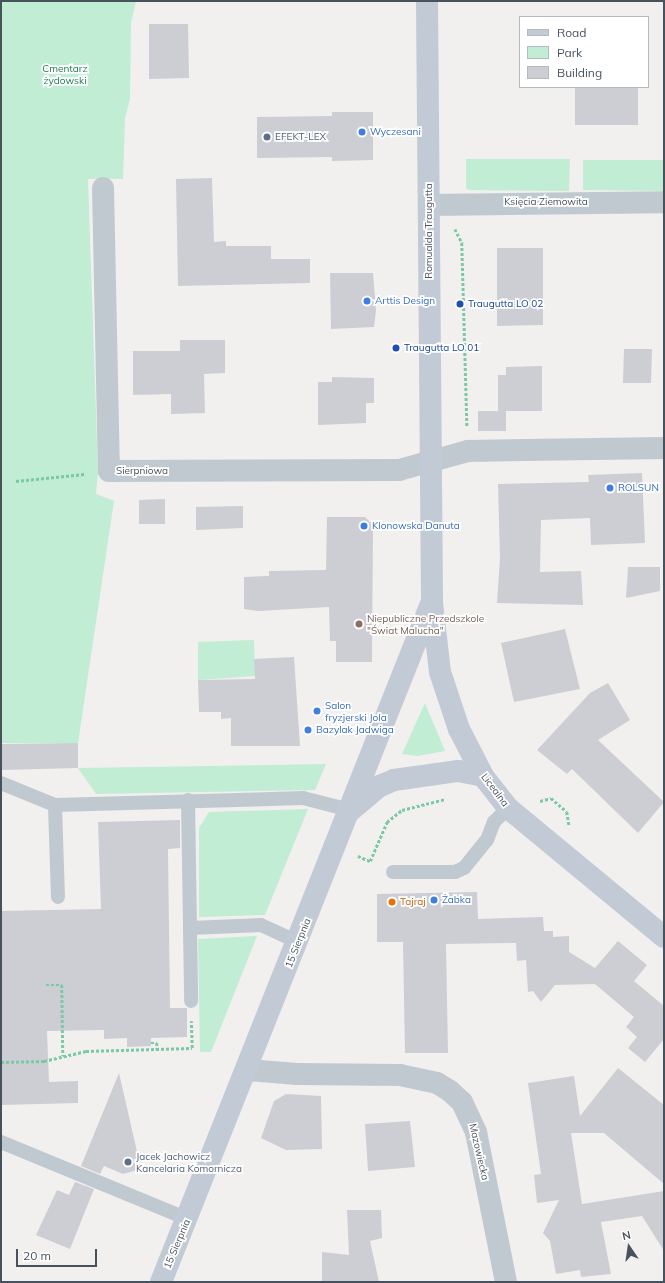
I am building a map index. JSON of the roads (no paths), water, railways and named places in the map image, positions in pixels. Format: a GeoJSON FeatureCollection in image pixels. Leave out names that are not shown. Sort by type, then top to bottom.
{"type":"FeatureCollection","features":[{"type":"Feature","properties":{"kind":"street","name":"Romualda Traugutta"},"geometry":{"type":"LineString","coordinates":[[427,1],[432,603]]}},
{"type":"Feature","properties":{"kind":"street","name":"Sierpniowa"},"geometry":{"type":"LineString","coordinates":[[103,188],[109,471],[400,470],[431,460]]}},
{"type":"Feature","properties":{"kind":"street","name":"Księcia Ziemowita"},"geometry":{"type":"LineString","coordinates":[[429,205],[664,202]]}},
{"type":"Feature","properties":{"kind":"street"},"geometry":{"type":"LineString","coordinates":[[431,460],[468,451],[664,448]]}},
{"type":"Feature","properties":{"kind":"street","name":"Licealna"},"geometry":{"type":"LineString","coordinates":[[432,603],[440,672],[459,730],[483,776],[508,808],[664,937]]}},
{"type":"Feature","properties":{"kind":"street","name":"15 Sierpnia"},"geometry":{"type":"LineString","coordinates":[[161,1282],[188,1219],[432,603]]}},
{"type":"Feature","properties":{"kind":"street"},"geometry":{"type":"LineString","coordinates":[[350,810],[380,786],[394,780],[458,771],[483,776]]}},
{"type":"Feature","properties":{"kind":"street","name":"Mazowiecka"},"geometry":{"type":"LineString","coordinates":[[247,1070],[297,1074],[400,1075],[437,1083],[450,1091],[462,1102],[476,1132],[506,1282]]}},
{"type":"Feature","properties":{"kind":"lane"},"geometry":{"type":"LineString","coordinates":[[1,783],[55,805],[188,800],[303,798],[350,810]]}},
{"type":"Feature","properties":{"kind":"lane"},"geometry":{"type":"LineString","coordinates":[[188,800],[191,1001]]}},
{"type":"Feature","properties":{"kind":"lane"},"geometry":{"type":"LineString","coordinates":[[55,805],[58,897]]}},
{"type":"Feature","properties":{"kind":"lane"},"geometry":{"type":"LineString","coordinates":[[393,872],[455,872],[464,868],[487,840],[494,822],[508,808]]}},
{"type":"Feature","properties":{"kind":"lane"},"geometry":{"type":"LineString","coordinates":[[190,928],[261,925],[298,942]]}},
{"type":"Feature","properties":{"kind":"lane"},"geometry":{"type":"LineString","coordinates":[[1,1142],[188,1219]]}},
{"type":"Feature","properties":{"kind":"place","name":"Wyczesani"},"geometry":{"type":"Point","coordinates":[362,132]}},
{"type":"Feature","properties":{"kind":"place","name":"EFEKT-LEX"},"geometry":{"type":"Point","coordinates":[267,137]}},
{"type":"Feature","properties":{"kind":"place","name":"Arttis Design"},"geometry":{"type":"Point","coordinates":[367,301]}},
{"type":"Feature","properties":{"kind":"place","name":"Traugutta LO 02"},"geometry":{"type":"Point","coordinates":[460,304]}},
{"type":"Feature","properties":{"kind":"place","name":"Traugutta LO 01"},"geometry":{"type":"Point","coordinates":[396,348]}},
{"type":"Feature","properties":{"kind":"place","name":"ROLSUN"},"geometry":{"type":"Point","coordinates":[610,488]}},
{"type":"Feature","properties":{"kind":"place","name":"Klonowska Danuta"},"geometry":{"type":"Point","coordinates":[364,526]}},
{"type":"Feature","properties":{"kind":"place","name":"Niepubliczne Przedszkole \"Świat Malucha\""},"geometry":{"type":"Point","coordinates":[359,624]}},
{"type":"Feature","properties":{"kind":"place","name":"Salon fryzjerski Jola"},"geometry":{"type":"Point","coordinates":[317,711]}},
{"type":"Feature","properties":{"kind":"place","name":"Bazylak Jadwiga"},"geometry":{"type":"Point","coordinates":[308,730]}},
{"type":"Feature","properties":{"kind":"place","name":"Żabka"},"geometry":{"type":"Point","coordinates":[434,900]}},
{"type":"Feature","properties":{"kind":"place","name":"Tajraj"},"geometry":{"type":"Point","coordinates":[392,902]}},
{"type":"Feature","properties":{"kind":"place","name":"Jacek Jachowicz Kancelaria Komornicza"},"geometry":{"type":"Point","coordinates":[128,1162]}},
{"type":"Feature","properties":{"kind":"park label","name":"Cmentarz żydowski"},"geometry":{"type":"Point","coordinates":[65,74]}}]}
